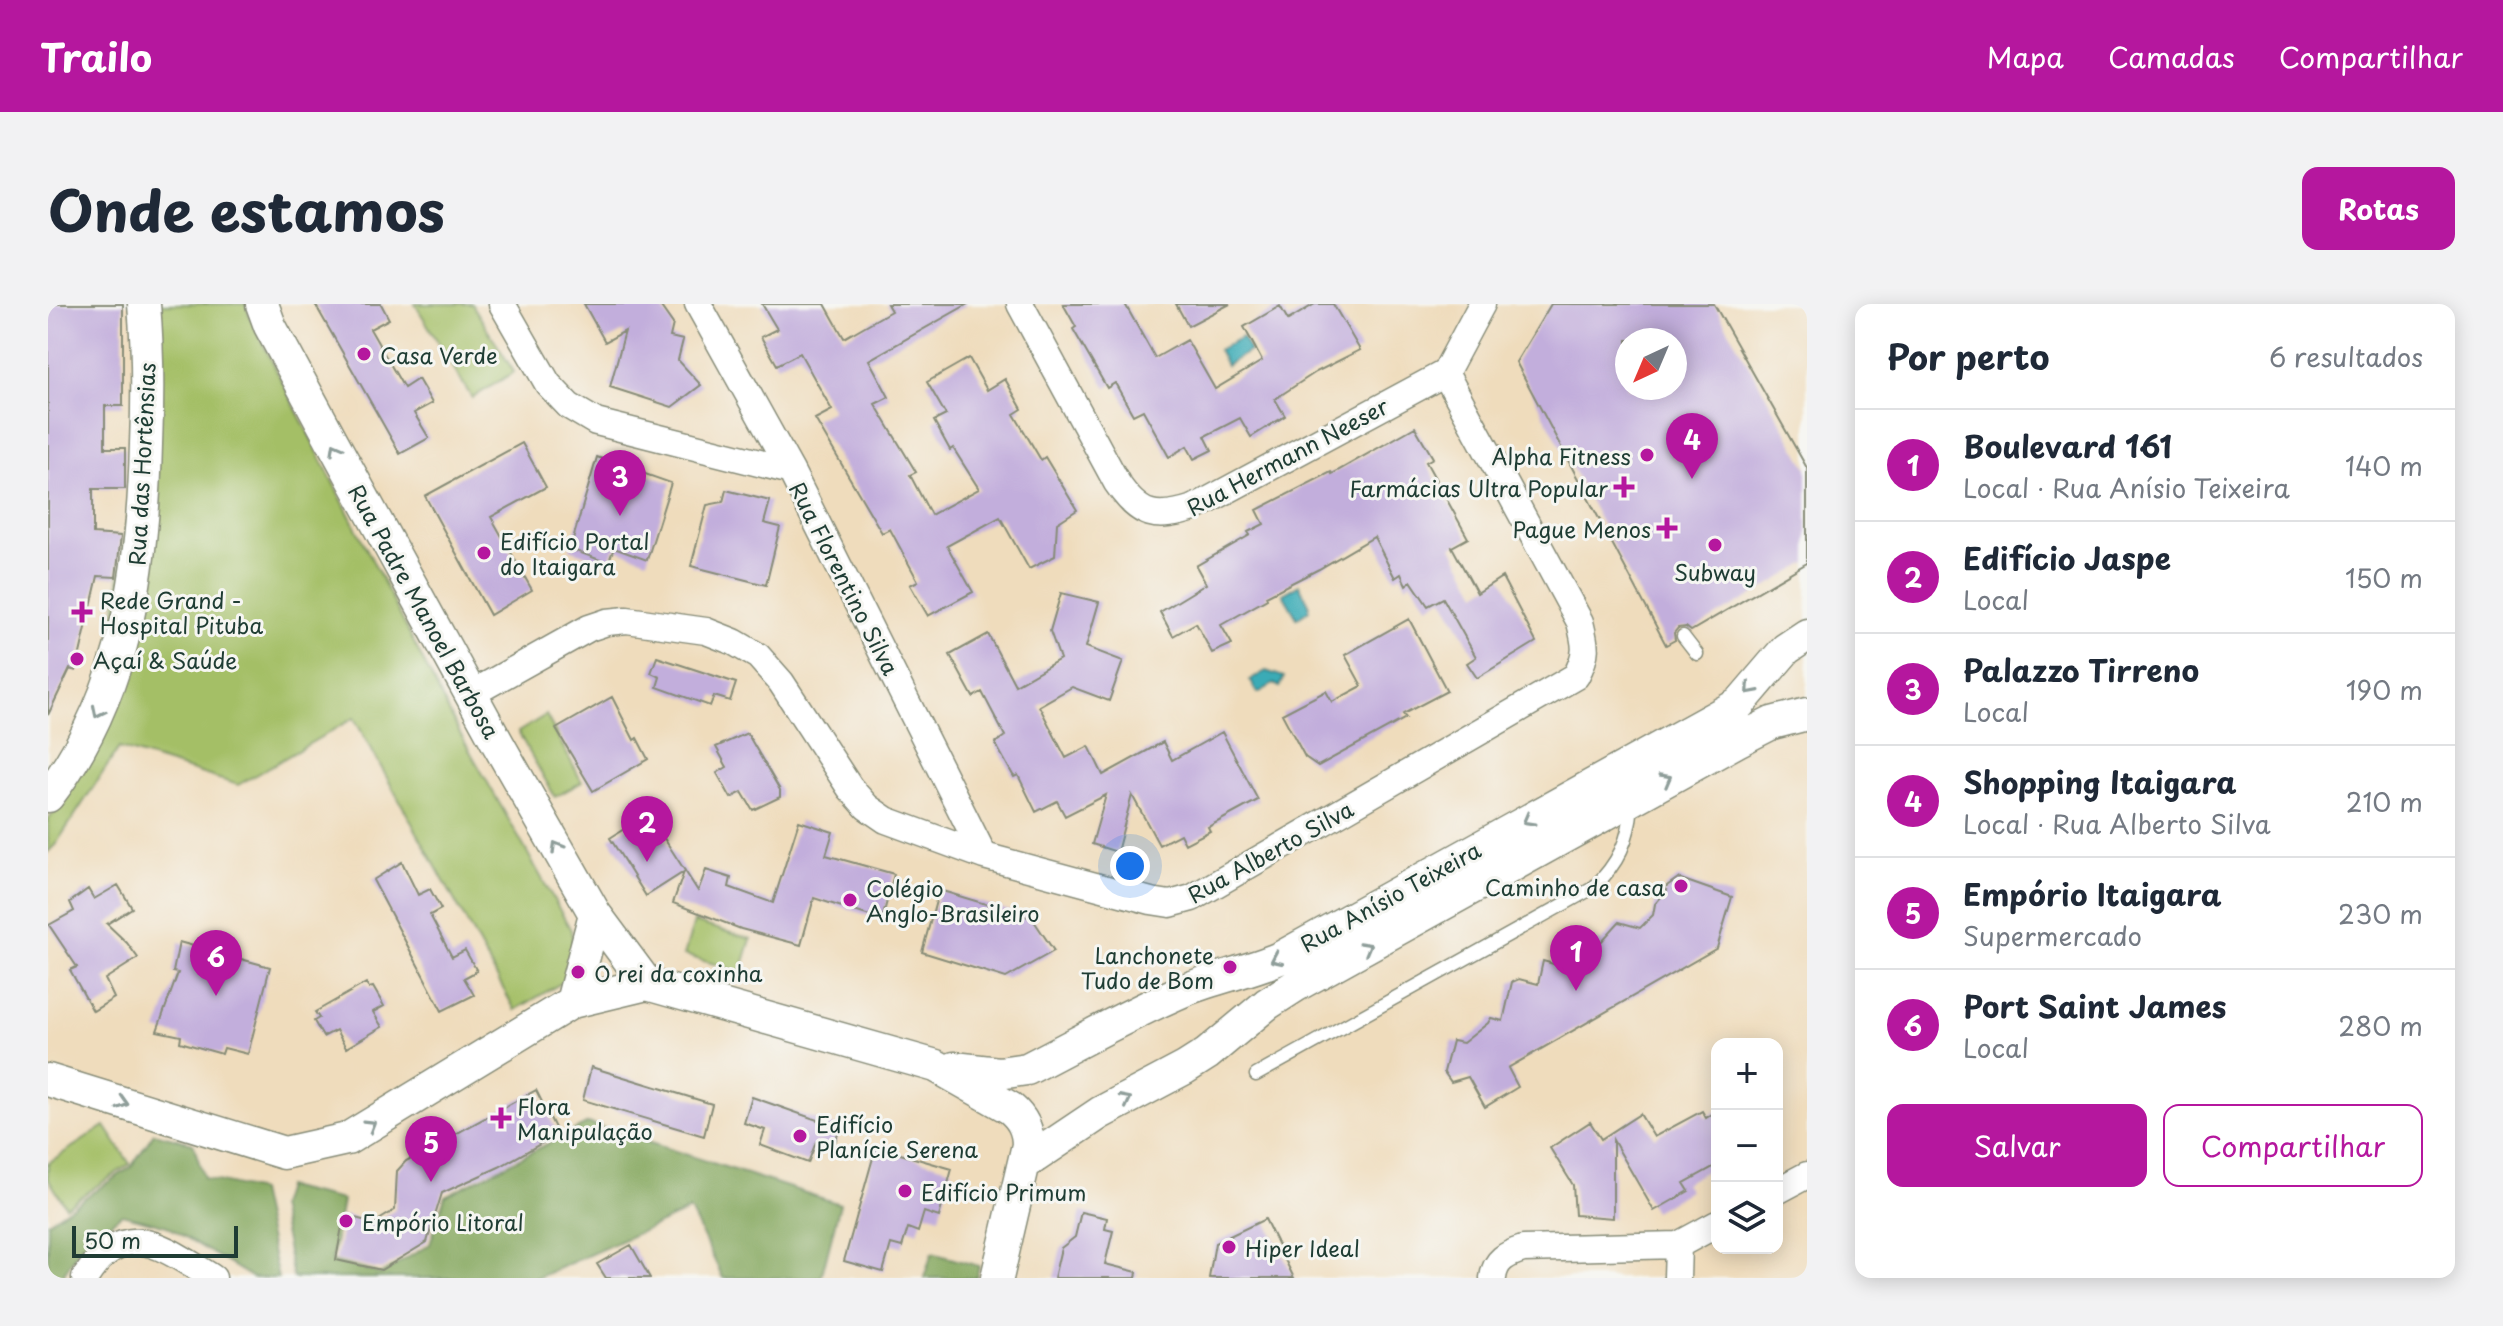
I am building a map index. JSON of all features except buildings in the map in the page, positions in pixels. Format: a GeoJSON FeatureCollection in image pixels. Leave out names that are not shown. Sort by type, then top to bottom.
{"type":"FeatureCollection","features":[{"type":"Feature","properties":{"kind":"street","name":"Rua das Hortênsias"},"geometry":{"type":"LineString","coordinates":[[48,796],[69,769],[105,698],[119,658],[133,597],[145,480],[147,343],[144,304]]}},
{"type":"Feature","properties":{"kind":"street","name":"Rua Padre Manoel Barbosa"},"geometry":{"type":"LineString","coordinates":[[262,304],[270,326],[323,425],[595,914],[647,984]]}},
{"type":"Feature","properties":{"kind":"street"},"geometry":{"type":"LineString","coordinates":[[502,304],[548,384],[569,406],[596,422],[791,471]]}},
{"type":"Feature","properties":{"kind":"street","name":"Rua Florentino Silva"},"geometry":{"type":"LineString","coordinates":[[698,304],[791,471],[984,856]]}},
{"type":"Feature","properties":{"kind":"street","name":"Rua Hermann Neeser"},"geometry":{"type":"LineString","coordinates":[[1020,304],[1117,483],[1138,507],[1153,515],[1194,508],[1445,373]]}},
{"type":"Feature","properties":{"kind":"street"},"geometry":{"type":"LineString","coordinates":[[1445,373],[1482,304]]}},
{"type":"Feature","properties":{"kind":"street","name":"Rua Alberto Silva"},"geometry":{"type":"LineString","coordinates":[[471,694],[562,642],[607,622],[627,620],[706,631],[758,656],[781,682],[850,788],[867,807],[886,820],[984,856],[1151,901],[1170,904],[1192,898],[1576,676],[1585,658],[1586,643],[1580,622],[1445,373]]}},
{"type":"Feature","properties":{"kind":"street","name":"Rua Anísio Teixeira"},"geometry":{"type":"LineString","coordinates":[[936,1066],[999,1073],[1027,1069],[1183,991],[1280,958],[1739,704],[1786,649],[1807,635]]}},
{"type":"Feature","properties":{"kind":"street","name":"Rua Anísio Teixeira"},"geometry":{"type":"LineString","coordinates":[[1024,1164],[1100,1113],[1185,1068],[1295,986],[1772,723],[1807,714]]}},
{"type":"Feature","properties":{"kind":"street"},"geometry":{"type":"LineString","coordinates":[[572,1002],[595,914]]}},
{"type":"Feature","properties":{"kind":"street"},"geometry":{"type":"LineString","coordinates":[[1218,977],[1230,980],[1246,997],[1244,1023]]}},
{"type":"Feature","properties":{"kind":"street"},"geometry":{"type":"LineString","coordinates":[[48,1080],[284,1153],[347,1139],[572,1002],[647,984],[936,1066],[980,1089],[1038,1129],[1067,1133]]}},
{"type":"Feature","properties":{"kind":"street"},"geometry":{"type":"LineString","coordinates":[[997,1278],[1024,1164],[1028,1136],[1016,1097],[1027,1069]]}},
{"type":"Feature","properties":{"kind":"street"},"geometry":{"type":"LineString","coordinates":[[1783,1188],[1807,1175]]}},
{"type":"Feature","properties":{"kind":"street"},"geometry":{"type":"LineString","coordinates":[[1493,1278],[1498,1261],[1509,1253],[1523,1249],[1678,1245],[1711,1227]]}},
{"type":"Feature","properties":{"kind":"street"},"geometry":{"type":"LineString","coordinates":[[85,1278],[110,1249],[122,1243],[142,1241],[164,1248],[213,1278]]}},
{"type":"Feature","properties":{"kind":"street"},"geometry":{"type":"LineString","coordinates":[[1677,1278],[1678,1245]]}},
{"type":"Feature","properties":{"kind":"lane"},"geometry":{"type":"LineString","coordinates":[[1683,636],[1697,654]]}},
{"type":"Feature","properties":{"kind":"lane"},"geometry":{"type":"LineString","coordinates":[[1256,1075],[1593,888],[1622,852],[1630,830],[1633,798]]}},
{"type":"Feature","properties":{"kind":"green space"},"geometry":{"type":"Polygon","coordinates":[[[156,304],[246,304],[250,318],[458,730],[571,930],[575,958],[568,979],[515,1010],[354,718],[238,785],[119,748],[48,852],[48,819],[56,811],[99,731],[156,304]]]}},
{"type":"Feature","properties":{"kind":"green space"},"geometry":{"type":"Polygon","coordinates":[[[415,304],[472,304],[514,372],[472,398],[415,304]]]}},
{"type":"Feature","properties":{"kind":"green space"},"geometry":{"type":"Polygon","coordinates":[[[546,715],[582,782],[555,797],[518,732],[546,715]]]}},
{"type":"Feature","properties":{"kind":"green space"},"geometry":{"type":"Polygon","coordinates":[[[694,922],[751,939],[741,972],[684,955],[694,922]]]}},
{"type":"Feature","properties":{"kind":"green space"},"geometry":{"type":"Polygon","coordinates":[[[588,1123],[840,1204],[821,1278],[723,1278],[690,1210],[537,1278],[293,1278],[279,1206],[285,1187],[342,1200],[332,1261],[381,1274],[430,1244],[445,1196],[588,1123]]]}},
{"type":"Feature","properties":{"kind":"green space"},"geometry":{"type":"Polygon","coordinates":[[[105,1126],[130,1164],[66,1206],[48,1178],[48,1163],[105,1126]]]}},
{"type":"Feature","properties":{"kind":"green space"},"geometry":{"type":"Polygon","coordinates":[[[154,1133],[193,1143],[204,1178],[259,1191],[278,1278],[253,1278],[167,1226],[122,1214],[82,1245],[61,1278],[48,1278],[48,1222],[131,1167],[154,1133]]]}},
{"type":"Feature","properties":{"kind":"green space"},"geometry":{"type":"Polygon","coordinates":[[[932,1253],[979,1266],[976,1278],[924,1278],[932,1253]]]}},
{"type":"Feature","properties":{"kind":"water"},"geometry":{"type":"Polygon","coordinates":[[[1242,337],[1250,351],[1226,365],[1218,350],[1242,337]]]}},
{"type":"Feature","properties":{"kind":"water"},"geometry":{"type":"Polygon","coordinates":[[[1299,585],[1309,610],[1297,618],[1283,594],[1299,585]]]}},
{"type":"Feature","properties":{"kind":"water"},"geometry":{"type":"Polygon","coordinates":[[[1266,671],[1284,677],[1280,687],[1274,684],[1258,693],[1250,680],[1266,671]]]}},
{"type":"Feature","properties":{"kind":"place","name":"Casa Verde"},"geometry":{"type":"Point","coordinates":[364,354]}},
{"type":"Feature","properties":{"kind":"place","name":"Alpha Fitness"},"geometry":{"type":"Point","coordinates":[1647,455]}},
{"type":"Feature","properties":{"kind":"place","name":"Shopping Itaigara"},"geometry":{"type":"Point","coordinates":[1692,479]}},
{"type":"Feature","properties":{"kind":"place","name":"Farmácias Ultra Popular"},"geometry":{"type":"Point","coordinates":[1624,487]}},
{"type":"Feature","properties":{"kind":"place","name":"Palazzo Tirreno"},"geometry":{"type":"Point","coordinates":[620,516]}},
{"type":"Feature","properties":{"kind":"place","name":"Pague Menos"},"geometry":{"type":"Point","coordinates":[1667,528]}},
{"type":"Feature","properties":{"kind":"place","name":"Subway"},"geometry":{"type":"Point","coordinates":[1715,545]}},
{"type":"Feature","properties":{"kind":"place","name":"Edifício Portal do Itaigara"},"geometry":{"type":"Point","coordinates":[484,553]}},
{"type":"Feature","properties":{"kind":"place","name":"Rede Grand - Hospital Pituba"},"geometry":{"type":"Point","coordinates":[82,612]}},
{"type":"Feature","properties":{"kind":"place","name":"Açaí & Saúde"},"geometry":{"type":"Point","coordinates":[77,659]}},
{"type":"Feature","properties":{"kind":"place","name":"Edifício Jaspe"},"geometry":{"type":"Point","coordinates":[647,862]}},
{"type":"Feature","properties":{"kind":"place","name":"Caminho de casa"},"geometry":{"type":"Point","coordinates":[1681,886]}},
{"type":"Feature","properties":{"kind":"place","name":"Colégio Anglo-Brasileiro"},"geometry":{"type":"Point","coordinates":[850,900]}},
{"type":"Feature","properties":{"kind":"place","name":"Lanchonete Tudo de Bom"},"geometry":{"type":"Point","coordinates":[1230,967]}},
{"type":"Feature","properties":{"kind":"place","name":"O rei da coxinha"},"geometry":{"type":"Point","coordinates":[578,972]}},
{"type":"Feature","properties":{"kind":"place","name":"Boulevard 161"},"geometry":{"type":"Point","coordinates":[1576,991]}},
{"type":"Feature","properties":{"kind":"place","name":"Port Saint James"},"geometry":{"type":"Point","coordinates":[216,996]}},
{"type":"Feature","properties":{"kind":"place","name":"Flora Manipulação"},"geometry":{"type":"Point","coordinates":[501,1118]}},
{"type":"Feature","properties":{"kind":"place","name":"Edifício Planície Serena"},"geometry":{"type":"Point","coordinates":[800,1136]}},
{"type":"Feature","properties":{"kind":"place","name":"Empório Itaigara"},"geometry":{"type":"Point","coordinates":[431,1182]}},
{"type":"Feature","properties":{"kind":"place","name":"Edifício Primum"},"geometry":{"type":"Point","coordinates":[905,1191]}},
{"type":"Feature","properties":{"kind":"place","name":"Empório Litoral"},"geometry":{"type":"Point","coordinates":[346,1221]}},
{"type":"Feature","properties":{"kind":"place","name":"Hiper Ideal"},"geometry":{"type":"Point","coordinates":[1229,1247]}}]}
